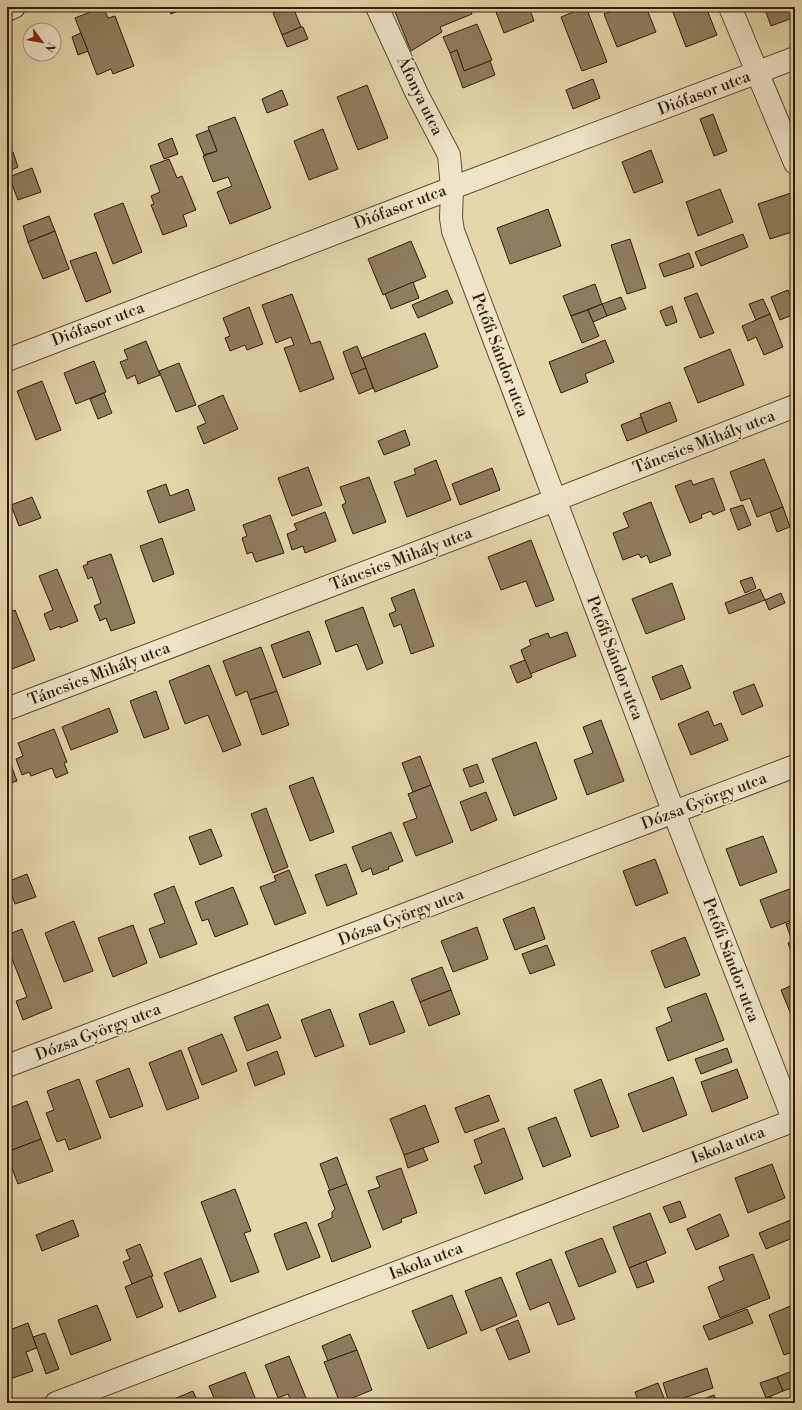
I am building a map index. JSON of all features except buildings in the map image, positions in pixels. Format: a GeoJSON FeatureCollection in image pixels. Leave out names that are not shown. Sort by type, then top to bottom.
{"type":"FeatureCollection","features":[{"type":"Feature","properties":{"kind":"street"},"geometry":{"type":"LineString","coordinates":[[7,10],[14,7]]}},
{"type":"Feature","properties":{"kind":"street","name":"Áfonya utca"},"geometry":{"type":"LineString","coordinates":[[377,7],[417,94],[447,150],[452,188]]}},
{"type":"Feature","properties":{"kind":"street"},"geometry":{"type":"LineString","coordinates":[[730,7],[795,162]]}},
{"type":"Feature","properties":{"kind":"street","name":"Diófasor utca"},"geometry":{"type":"LineString","coordinates":[[7,360],[452,188],[795,58]]}},
{"type":"Feature","properties":{"kind":"street","name":"Petőfi Sándor utca"},"geometry":{"type":"LineString","coordinates":[[452,188],[451,218],[453,231],[674,813],[795,1121]]}},
{"type":"Feature","properties":{"kind":"street","name":"Táncsics Mihály utca"},"geometry":{"type":"LineString","coordinates":[[7,709],[555,500],[795,406]]}},
{"type":"Feature","properties":{"kind":"street","name":"Dózsa György utca"},"geometry":{"type":"LineString","coordinates":[[7,1066],[795,766]]}},
{"type":"Feature","properties":{"kind":"street","name":"Iskola utca"},"geometry":{"type":"LineString","coordinates":[[56,1403],[795,1121]]}}]}
